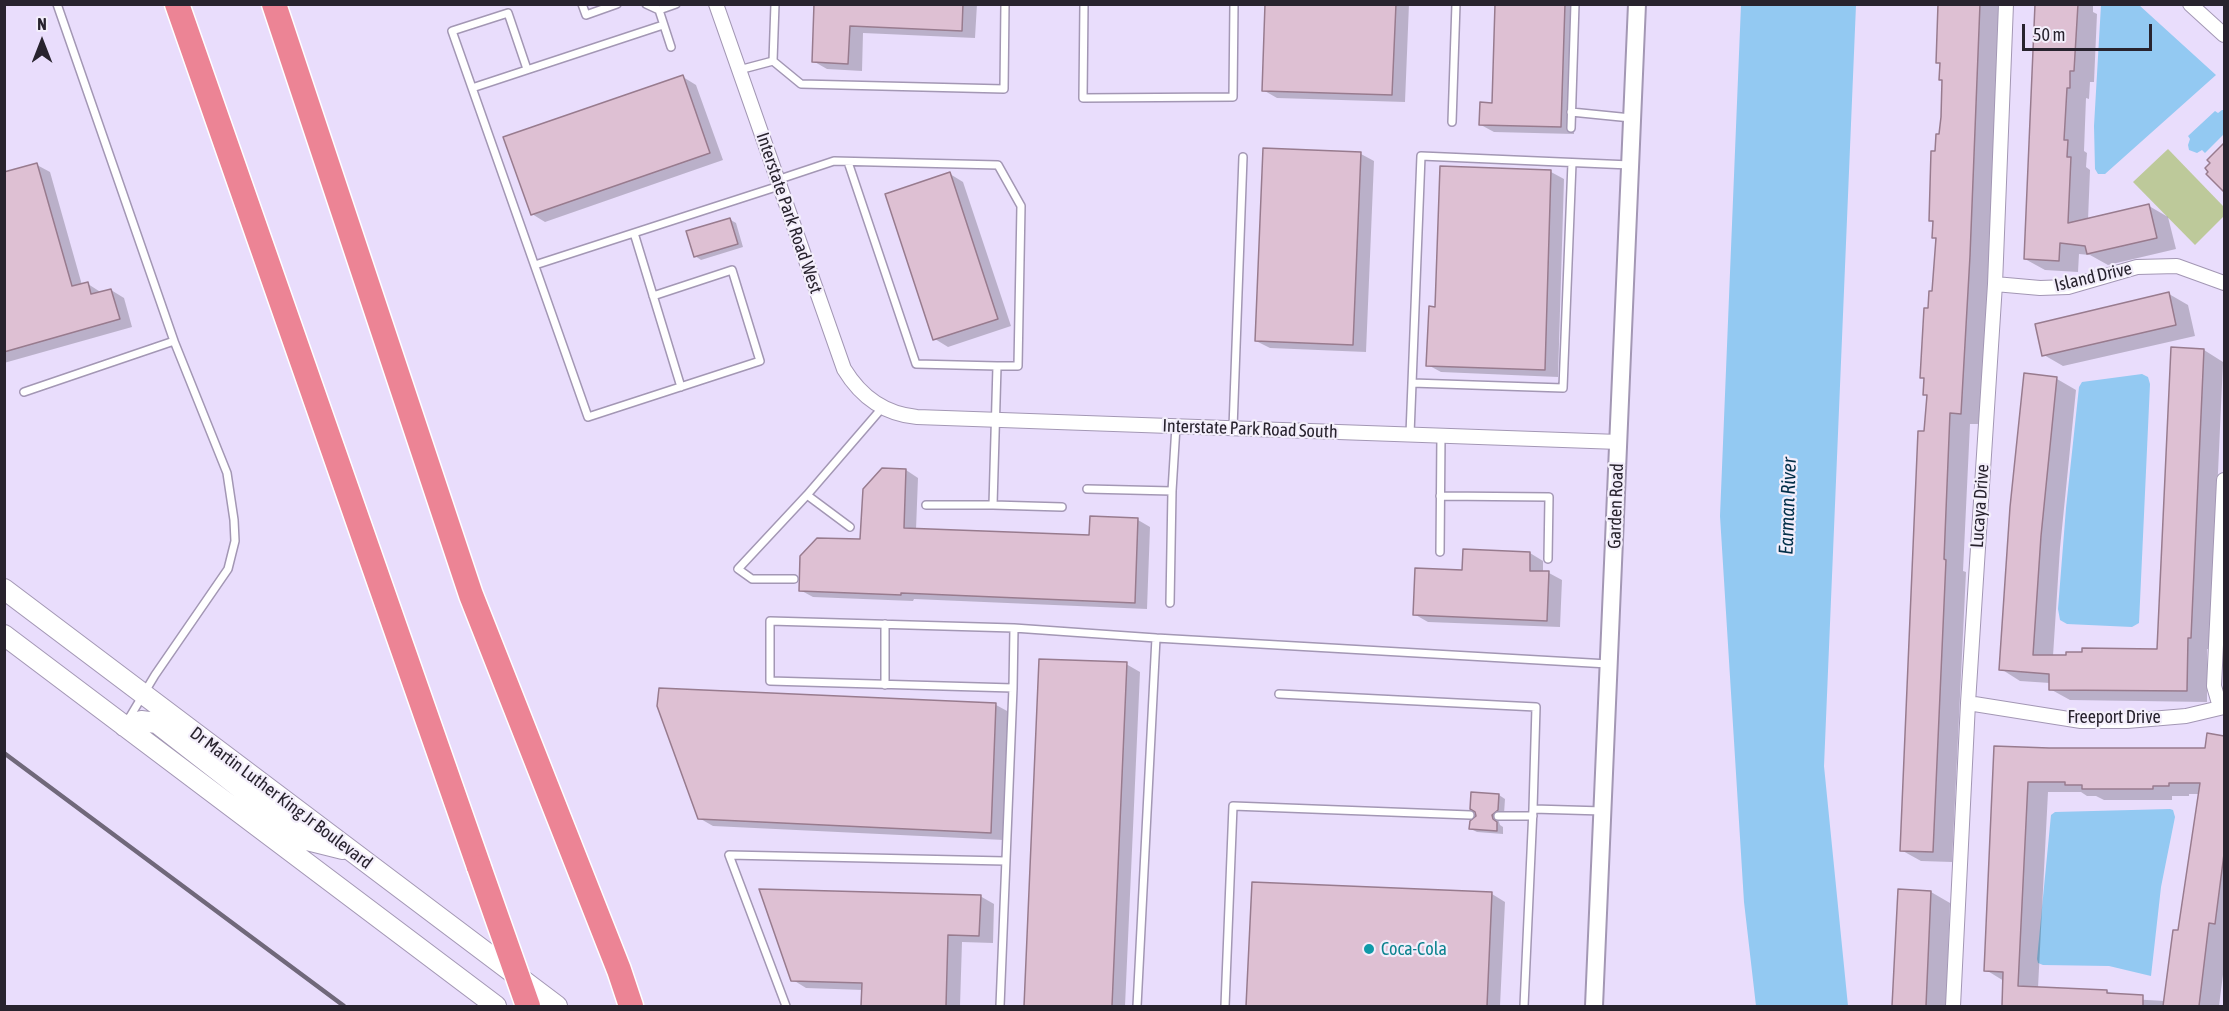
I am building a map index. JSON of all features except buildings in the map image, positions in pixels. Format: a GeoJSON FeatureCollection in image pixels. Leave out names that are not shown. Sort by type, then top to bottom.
{"type":"FeatureCollection","features":[{"type":"Feature","properties":{"kind":"highway"},"geometry":{"type":"LineString","coordinates":[[177,4],[528,1006]]}},
{"type":"Feature","properties":{"kind":"highway"},"geometry":{"type":"LineString","coordinates":[[274,4],[471,595],[619,970],[631,1006]]}},
{"type":"Feature","properties":{"kind":"main road","name":"Dr Martin Luther King Jr Boulevard"},"geometry":{"type":"LineString","coordinates":[[4,589],[558,1006]]}},
{"type":"Feature","properties":{"kind":"main road","name":"Dr Martin Luther King Jr Boulevard"},"geometry":{"type":"LineString","coordinates":[[4,635],[496,1006]]}},
{"type":"Feature","properties":{"kind":"main road"},"geometry":{"type":"LineString","coordinates":[[124,726],[141,722],[157,723],[307,840],[352,851]]}},
{"type":"Feature","properties":{"kind":"street","name":"Interstate Park Road West"},"geometry":{"type":"LineString","coordinates":[[716,4],[844,369],[860,392],[882,408]]}},
{"type":"Feature","properties":{"kind":"street","name":"Garden Road"},"geometry":{"type":"LineString","coordinates":[[1594,1006],[1637,4]]}},
{"type":"Feature","properties":{"kind":"street","name":"Lucaya Drive"},"geometry":{"type":"LineString","coordinates":[[1953,1006],[1968,703],[1995,284],[2006,4]]}},
{"type":"Feature","properties":{"kind":"street"},"geometry":{"type":"LineString","coordinates":[[2190,4],[2224,35]]}},
{"type":"Feature","properties":{"kind":"street","name":"Island Drive"},"geometry":{"type":"LineString","coordinates":[[1995,284],[2040,288],[2068,287],[2137,267],[2177,266],[2224,283]]}},
{"type":"Feature","properties":{"kind":"street","name":"Interstate Park Road South"},"geometry":{"type":"LineString","coordinates":[[882,408],[904,416],[1619,442]]}},
{"type":"Feature","properties":{"kind":"street"},"geometry":{"type":"LineString","coordinates":[[2222,707],[2214,686],[2224,480]]}},
{"type":"Feature","properties":{"kind":"street","name":"Freeport Drive"},"geometry":{"type":"LineString","coordinates":[[1968,703],[2081,721],[2127,721],[2186,716],[2222,707]]}},
{"type":"Feature","properties":{"kind":"lane"},"geometry":{"type":"LineString","coordinates":[[57,4],[174,341],[227,473],[234,520],[235,541],[228,569],[143,694],[124,726]]}},
{"type":"Feature","properties":{"kind":"lane"},"geometry":{"type":"LineString","coordinates":[[582,4],[586,15],[617,4]]}},
{"type":"Feature","properties":{"kind":"lane"},"geometry":{"type":"LineString","coordinates":[[646,4],[659,10],[676,4]]}},
{"type":"Feature","properties":{"kind":"lane"},"geometry":{"type":"LineString","coordinates":[[773,61],[775,4]]}},
{"type":"Feature","properties":{"kind":"lane"},"geometry":{"type":"LineString","coordinates":[[773,61],[801,84],[1004,88],[1005,4]]}},
{"type":"Feature","properties":{"kind":"lane"},"geometry":{"type":"LineString","coordinates":[[1084,4],[1083,98],[1233,97],[1234,4]]}},
{"type":"Feature","properties":{"kind":"lane"},"geometry":{"type":"LineString","coordinates":[[1452,122],[1456,4]]}},
{"type":"Feature","properties":{"kind":"lane"},"geometry":{"type":"LineString","coordinates":[[1571,128],[1575,4]]}},
{"type":"Feature","properties":{"kind":"lane"},"geometry":{"type":"LineString","coordinates":[[659,10],[671,47]]}},
{"type":"Feature","properties":{"kind":"lane"},"geometry":{"type":"LineString","coordinates":[[527,69],[508,13],[452,31],[588,417],[760,361],[732,270],[653,296]]}},
{"type":"Feature","properties":{"kind":"lane"},"geometry":{"type":"LineString","coordinates":[[472,88],[663,25]]}},
{"type":"Feature","properties":{"kind":"lane"},"geometry":{"type":"LineString","coordinates":[[739,70],[773,61]]}},
{"type":"Feature","properties":{"kind":"lane"},"geometry":{"type":"LineString","coordinates":[[1571,112],[1632,118]]}},
{"type":"Feature","properties":{"kind":"lane"},"geometry":{"type":"LineString","coordinates":[[1410,434],[1420,156],[1630,165]]}},
{"type":"Feature","properties":{"kind":"lane"},"geometry":{"type":"LineString","coordinates":[[1233,428],[1244,157]]}},
{"type":"Feature","properties":{"kind":"lane"},"geometry":{"type":"LineString","coordinates":[[535,265],[778,183],[834,161],[998,165],[1021,206],[1018,366],[916,364],[849,162]]}},
{"type":"Feature","properties":{"kind":"lane"},"geometry":{"type":"LineString","coordinates":[[1412,383],[1563,388],[1572,162]]}},
{"type":"Feature","properties":{"kind":"lane"},"geometry":{"type":"LineString","coordinates":[[634,233],[681,387]]}},
{"type":"Feature","properties":{"kind":"lane"},"geometry":{"type":"LineString","coordinates":[[24,392],[174,341]]}},
{"type":"Feature","properties":{"kind":"lane"},"geometry":{"type":"LineString","coordinates":[[993,505],[997,366]]}},
{"type":"Feature","properties":{"kind":"lane"},"geometry":{"type":"LineString","coordinates":[[794,579],[752,579],[738,569],[807,495],[882,408]]}},
{"type":"Feature","properties":{"kind":"lane"},"geometry":{"type":"LineString","coordinates":[[1170,603],[1176,426]]}},
{"type":"Feature","properties":{"kind":"lane"},"geometry":{"type":"LineString","coordinates":[[1440,552],[1441,435]]}},
{"type":"Feature","properties":{"kind":"lane"},"geometry":{"type":"LineString","coordinates":[[1087,489],[1172,491]]}},
{"type":"Feature","properties":{"kind":"lane"},"geometry":{"type":"LineString","coordinates":[[807,495],[850,527]]}},
{"type":"Feature","properties":{"kind":"lane"},"geometry":{"type":"LineString","coordinates":[[1440,496],[1549,497],[1548,559]]}},
{"type":"Feature","properties":{"kind":"lane"},"geometry":{"type":"LineString","coordinates":[[926,504],[1062,507]]}},
{"type":"Feature","properties":{"kind":"lane"},"geometry":{"type":"LineString","coordinates":[[1013,688],[770,681],[770,621],[1014,628],[1609,664]]}},
{"type":"Feature","properties":{"kind":"lane"},"geometry":{"type":"LineString","coordinates":[[885,624],[885,685]]}},
{"type":"Feature","properties":{"kind":"lane"},"geometry":{"type":"LineString","coordinates":[[1000,1006],[1014,628]]}},
{"type":"Feature","properties":{"kind":"lane"},"geometry":{"type":"LineString","coordinates":[[1137,1006],[1156,638]]}},
{"type":"Feature","properties":{"kind":"lane"},"geometry":{"type":"LineString","coordinates":[[1279,694],[1536,707],[1524,1006]]}},
{"type":"Feature","properties":{"kind":"lane"},"geometry":{"type":"LineString","coordinates":[[1225,1006],[1233,807],[1470,815]]}},
{"type":"Feature","properties":{"kind":"lane"},"geometry":{"type":"LineString","coordinates":[[1498,816],[1533,812],[1603,811]]}},
{"type":"Feature","properties":{"kind":"lane"},"geometry":{"type":"LineString","coordinates":[[786,1006],[729,855],[1005,861]]}},
{"type":"Feature","properties":{"kind":"green space"},"geometry":{"type":"Polygon","coordinates":[[[2168,149],[2224,207],[2224,216],[2195,245],[2133,182],[2168,149]]]}},
{"type":"Feature","properties":{"kind":"water","name":"Earman River"},"geometry":{"type":"Polygon","coordinates":[[[1741,5],[1856,5],[1824,766],[1848,1006],[1756,1006],[1744,902],[1720,516],[1741,5]]]}},
{"type":"Feature","properties":{"kind":"water"},"geometry":{"type":"Polygon","coordinates":[[[2101,5],[2139,5],[2216,75],[2105,174],[2098,174],[2095,169],[2094,126],[2101,5]]]}},
{"type":"Feature","properties":{"kind":"water"},"geometry":{"type":"Polygon","coordinates":[[[2224,110],[2224,134],[2205,153],[2202,150],[2197,153],[2189,150],[2188,136],[2215,111],[2218,113],[2224,110]]]}},
{"type":"Feature","properties":{"kind":"water"},"geometry":{"type":"Polygon","coordinates":[[[2142,374],[2148,377],[2150,384],[2139,623],[2132,627],[2067,624],[2060,620],[2058,609],[2079,387],[2082,382],[2142,374]]]}},
{"type":"Feature","properties":{"kind":"water"},"geometry":{"type":"Polygon","coordinates":[[[2173,810],[2175,817],[2161,887],[2151,976],[2109,966],[2038,963],[2051,815],[2055,812],[2173,810]]]}},
{"type":"Feature","properties":{"kind":"railway"},"geometry":{"type":"LineString","coordinates":[[4,753],[344,1006]]}},
{"type":"Feature","properties":{"kind":"place","name":"Coca-Cola"},"geometry":{"type":"Point","coordinates":[1369,949]}}]}
